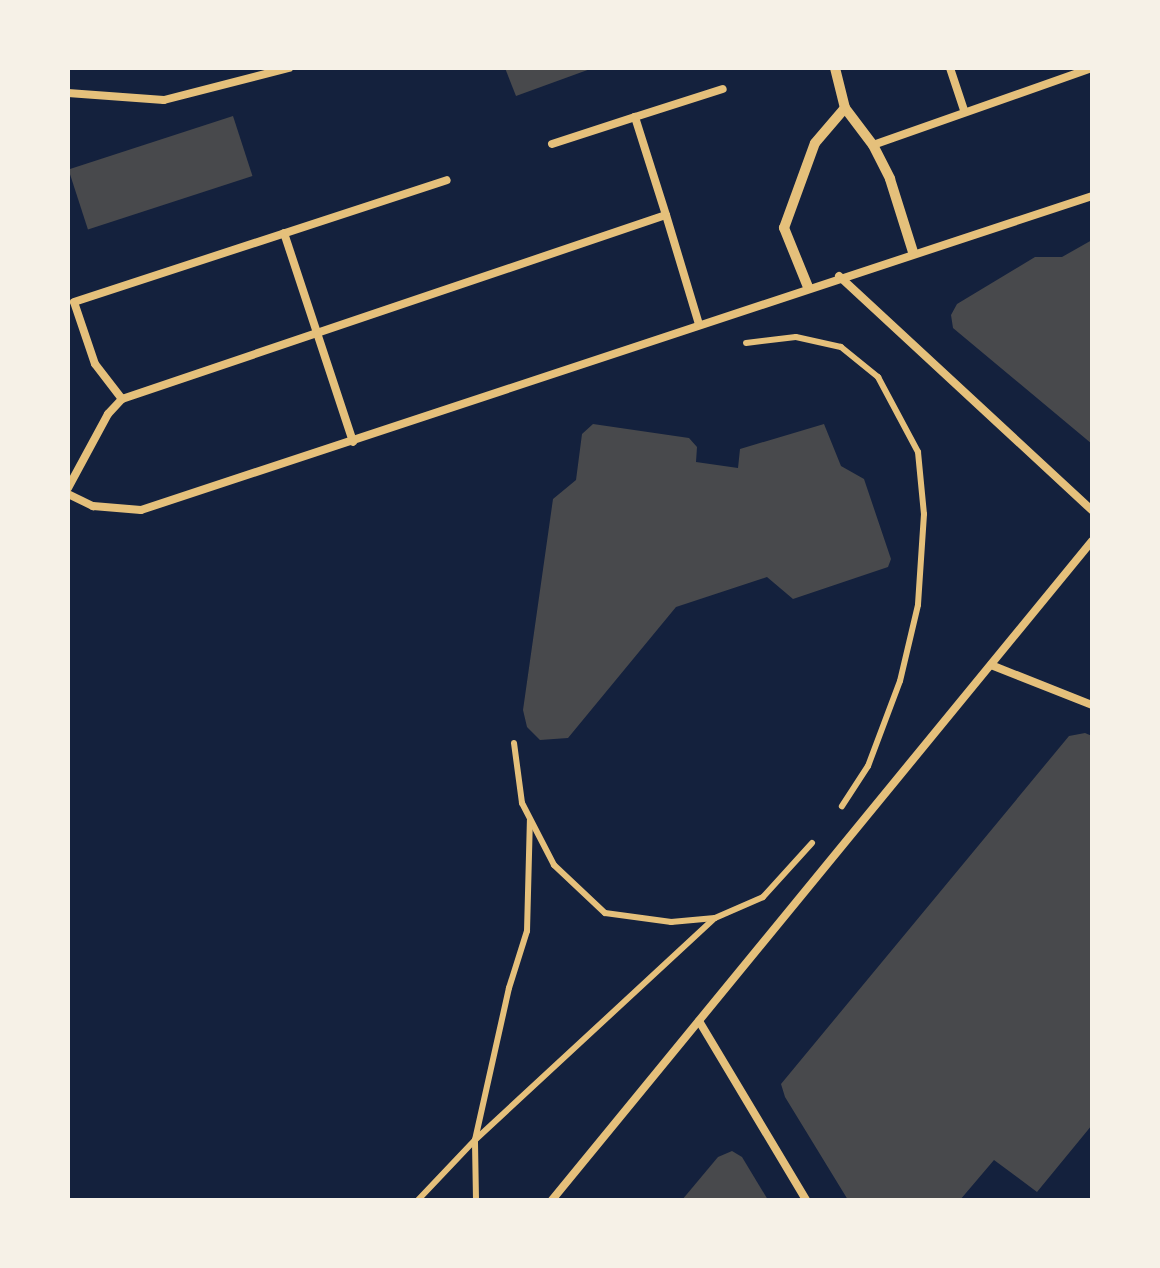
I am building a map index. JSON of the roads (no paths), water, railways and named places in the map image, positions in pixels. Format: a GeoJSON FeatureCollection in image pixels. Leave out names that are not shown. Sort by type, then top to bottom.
{"type":"FeatureCollection","features":[{"type":"Feature","properties":{"kind":"street"},"geometry":{"type":"LineString","coordinates":[[835,68],[846,108],[873,145],[890,179],[913,252]]}},
{"type":"Feature","properties":{"kind":"street"},"geometry":{"type":"LineString","coordinates":[[808,287],[784,228],[815,142],[846,108]]}},
{"type":"Feature","properties":{"kind":"lane"},"geometry":{"type":"LineString","coordinates":[[68,93],[164,100],[289,68]]}},
{"type":"Feature","properties":{"kind":"lane"},"geometry":{"type":"LineString","coordinates":[[950,68],[964,110]]}},
{"type":"Feature","properties":{"kind":"lane"},"geometry":{"type":"LineString","coordinates":[[873,145],[1092,68]]}},
{"type":"Feature","properties":{"kind":"lane"},"geometry":{"type":"LineString","coordinates":[[552,144],[723,89]]}},
{"type":"Feature","properties":{"kind":"lane"},"geometry":{"type":"LineString","coordinates":[[635,117],[699,324]]}},
{"type":"Feature","properties":{"kind":"lane"},"geometry":{"type":"LineString","coordinates":[[122,399],[95,364],[74,302],[447,180]]}},
{"type":"Feature","properties":{"kind":"lane"},"geometry":{"type":"LineString","coordinates":[[666,215],[122,399],[102,424],[68,491],[93,506],[140,510],[353,442],[839,276],[1092,196]]}},
{"type":"Feature","properties":{"kind":"lane"},"geometry":{"type":"LineString","coordinates":[[284,233],[353,442]]}},
{"type":"Feature","properties":{"kind":"lane"},"geometry":{"type":"LineString","coordinates":[[839,276],[1092,510]]}},
{"type":"Feature","properties":{"kind":"lane"},"geometry":{"type":"LineString","coordinates":[[552,1200],[1092,541]]}},
{"type":"Feature","properties":{"kind":"lane"},"geometry":{"type":"LineString","coordinates":[[991,665],[1092,705]]}},
{"type":"Feature","properties":{"kind":"lane"},"geometry":{"type":"LineString","coordinates":[[699,1022],[806,1200]]}}]}
